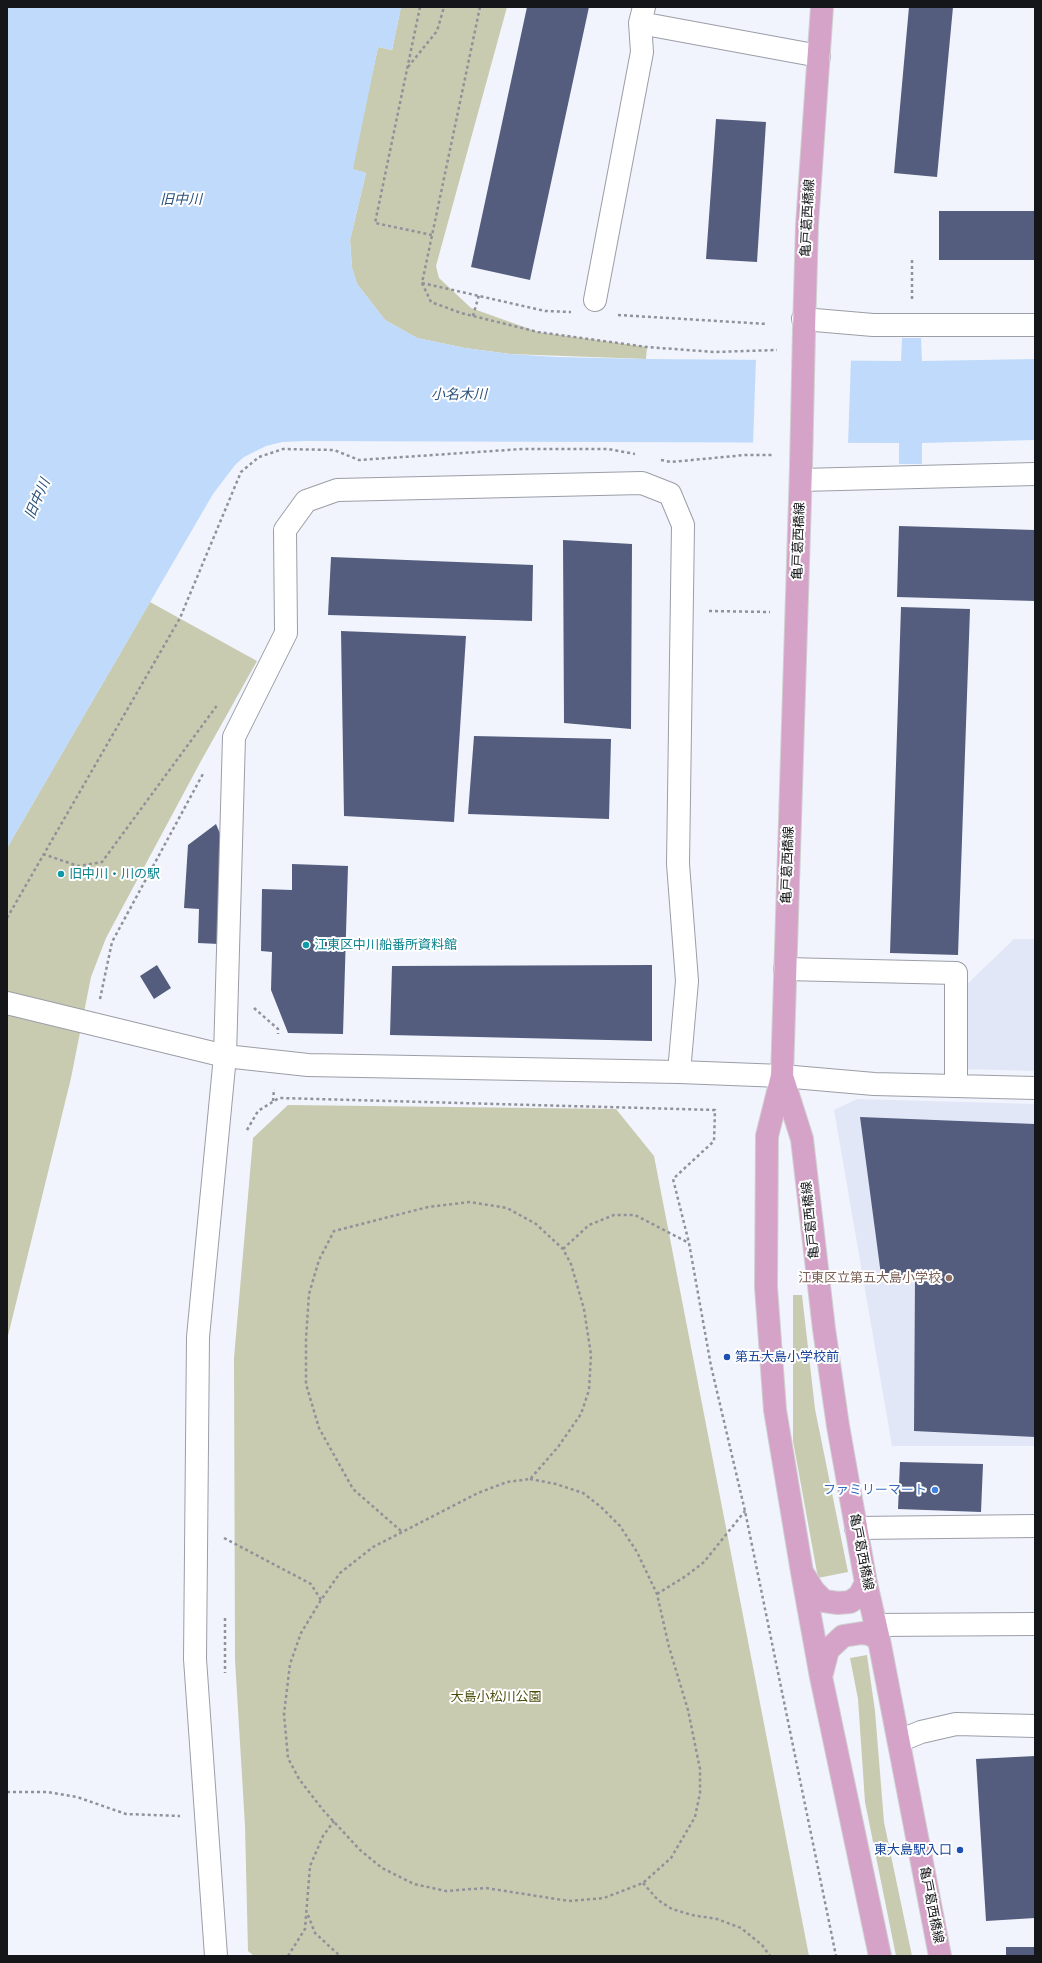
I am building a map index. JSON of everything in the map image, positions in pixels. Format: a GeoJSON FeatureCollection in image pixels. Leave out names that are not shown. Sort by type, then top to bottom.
{"type":"FeatureCollection","features":[{"type":"Feature","properties":{"kind":"main road","name":"亀戸葛西橋線"},"geometry":{"type":"LineString","coordinates":[[822,7],[807,225],[801,473],[782,1076],[767,1136],[766,1287],[776,1410],[802,1572],[821,1677],[880,1956]]}},
{"type":"Feature","properties":{"kind":"main road","name":"亀戸葛西橋線"},"geometry":{"type":"LineString","coordinates":[[782,1076],[802,1139],[825,1336],[838,1426],[866,1583],[899,1740],[940,1956]]}},
{"type":"Feature","properties":{"kind":"main road"},"geometry":{"type":"LineString","coordinates":[[802,1572],[814,1591],[824,1601],[838,1603],[850,1602],[859,1596],[866,1583]]}},
{"type":"Feature","properties":{"kind":"main road"},"geometry":{"type":"LineString","coordinates":[[821,1677],[828,1650],[843,1636],[877,1632]]}},
{"type":"Feature","properties":{"kind":"street"},"geometry":{"type":"LineString","coordinates":[[595,300],[642,52],[642,15],[819,56]]}},
{"type":"Feature","properties":{"kind":"street"},"geometry":{"type":"LineString","coordinates":[[804,325],[1035,325]]}},
{"type":"Feature","properties":{"kind":"street"},"geometry":{"type":"LineString","coordinates":[[801,473],[1035,474]]}},
{"type":"Feature","properties":{"kind":"street"},"geometry":{"type":"LineString","coordinates":[[216,1956],[196,1659],[198,1337],[225,1056],[234,738],[275,658],[286,633],[285,530],[306,501],[337,490],[642,483],[670,494],[683,525],[678,864],[687,981],[679,1072]]}},
{"type":"Feature","properties":{"kind":"street"},"geometry":{"type":"LineString","coordinates":[[785,968],[956,973],[956,1086]]}},
{"type":"Feature","properties":{"kind":"street"},"geometry":{"type":"LineString","coordinates":[[7,1003],[225,1056],[308,1065],[679,1072],[782,1076],[874,1084],[1035,1088]]}},
{"type":"Feature","properties":{"kind":"street"},"geometry":{"type":"LineString","coordinates":[[856,1528],[1035,1526]]}},
{"type":"Feature","properties":{"kind":"street"},"geometry":{"type":"LineString","coordinates":[[877,1632],[1035,1624]]}},
{"type":"Feature","properties":{"kind":"street"},"geometry":{"type":"LineString","coordinates":[[899,1740],[921,1732],[956,1724],[1035,1726]]}},
{"type":"Feature","properties":{"kind":"path"},"geometry":{"type":"LineString","coordinates":[[420,7],[375,223],[432,235]]}},
{"type":"Feature","properties":{"kind":"path"},"geometry":{"type":"LineString","coordinates":[[407,68],[437,31],[444,7]]}},
{"type":"Feature","properties":{"kind":"path"},"geometry":{"type":"LineString","coordinates":[[480,7],[422,283],[431,302],[473,316],[538,332],[647,347],[714,352],[781,350]]}},
{"type":"Feature","properties":{"kind":"path"},"geometry":{"type":"LineString","coordinates":[[911,307],[912,259]]}},
{"type":"Feature","properties":{"kind":"path"},"geometry":{"type":"LineString","coordinates":[[422,283],[475,295]]}},
{"type":"Feature","properties":{"kind":"path"},"geometry":{"type":"LineString","coordinates":[[473,316],[479,295]]}},
{"type":"Feature","properties":{"kind":"path"},"geometry":{"type":"LineString","coordinates":[[745,323],[767,324]]}},
{"type":"Feature","properties":{"kind":"path"},"geometry":{"type":"LineString","coordinates":[[682,610],[748,612]]}},
{"type":"Feature","properties":{"kind":"path"},"geometry":{"type":"LineString","coordinates":[[7,918],[180,618]]}},
{"type":"Feature","properties":{"kind":"path"},"geometry":{"type":"LineString","coordinates":[[43,854],[78,866],[102,862],[218,703]]}},
{"type":"Feature","properties":{"kind":"path"},"geometry":{"type":"LineString","coordinates":[[87,1022],[112,942],[208,765],[220,748],[234,738]]}},
{"type":"Feature","properties":{"kind":"path"},"geometry":{"type":"LineString","coordinates":[[246,1131],[258,1111],[279,1098],[715,1110],[714,1141],[673,1179],[689,1243],[711,1366],[745,1511],[836,1956]]}},
{"type":"Feature","properties":{"kind":"path"},"geometry":{"type":"LineString","coordinates":[[401,1531],[353,1489],[320,1428],[306,1384],[306,1338],[309,1294],[319,1260],[334,1231],[428,1207],[470,1202],[507,1208],[536,1224],[563,1249],[571,1264],[584,1309],[590,1355],[589,1390],[581,1414],[558,1447],[530,1479]]}},
{"type":"Feature","properties":{"kind":"path"},"geometry":{"type":"LineString","coordinates":[[563,1249],[589,1225],[614,1215],[635,1216],[689,1243]]}},
{"type":"Feature","properties":{"kind":"path"},"geometry":{"type":"LineString","coordinates":[[530,1479],[556,1484],[583,1493],[601,1507],[620,1526],[637,1552],[657,1594],[669,1647],[688,1710],[700,1769],[700,1792],[695,1817],[684,1839],[671,1858],[643,1883],[604,1898],[569,1901],[486,1888],[446,1891],[414,1884],[382,1868],[360,1850],[299,1779],[288,1758],[284,1727],[286,1691],[290,1664],[301,1633],[320,1600],[340,1572],[373,1547],[401,1531],[478,1493],[507,1482],[530,1479]]}},
{"type":"Feature","properties":{"kind":"path"},"geometry":{"type":"LineString","coordinates":[[657,1594],[686,1576],[704,1562],[745,1511]]}},
{"type":"Feature","properties":{"kind":"path"},"geometry":{"type":"LineString","coordinates":[[224,1530],[224,1546]]}},
{"type":"Feature","properties":{"kind":"path"},"geometry":{"type":"LineString","coordinates":[[224,1538],[311,1584],[320,1600]]}},
{"type":"Feature","properties":{"kind":"path"},"geometry":{"type":"LineString","coordinates":[[225,1616],[225,1679]]}},
{"type":"Feature","properties":{"kind":"path"},"geometry":{"type":"LineString","coordinates":[[7,1792],[48,1792],[77,1797],[126,1814],[206,1817]]}},
{"type":"Feature","properties":{"kind":"path"},"geometry":{"type":"LineString","coordinates":[[288,1956],[305,1929],[310,1866],[323,1836],[334,1821]]}},
{"type":"Feature","properties":{"kind":"path"},"geometry":{"type":"LineString","coordinates":[[643,1883],[658,1900],[672,1909],[692,1915],[717,1919],[741,1928],[762,1945],[770,1956]]}},
{"type":"Feature","properties":{"kind":"path"},"geometry":{"type":"LineString","coordinates":[[307,1914],[315,1933],[340,1956]]}},
{"type":"Feature","properties":{"kind":"shaded area"},"geometry":{"type":"Polygon","coordinates":[[[1014,939],[1035,939],[1035,1071],[962,1069],[962,989],[1014,939]]]}},
{"type":"Feature","properties":{"kind":"shaded area","name":"江東区立第五大島小学校"},"geometry":{"type":"Polygon","coordinates":[[[857,1099],[1035,1104],[1035,1446],[892,1446],[834,1110],[857,1099]]]}},
{"type":"Feature","properties":{"kind":"green space"},"geometry":{"type":"Polygon","coordinates":[[[401,7],[507,7],[436,266],[439,278],[471,308],[538,332],[647,347],[646,359],[510,354],[465,348],[417,338],[385,320],[357,284],[352,268],[350,240],[366,173],[352,169],[378,47],[392,50],[401,7]]]}},
{"type":"Feature","properties":{"kind":"green space"},"geometry":{"type":"Polygon","coordinates":[[[150,602],[257,661],[201,761],[106,938],[91,977],[71,1078],[7,1340],[7,848],[150,602]]]}},
{"type":"Feature","properties":{"kind":"green space","name":"大島小松川公園"},"geometry":{"type":"Polygon","coordinates":[[[288,1105],[616,1109],[654,1156],[809,1956],[254,1956],[248,1951],[245,1826],[235,1660],[234,1358],[253,1138],[288,1105]]]}},
{"type":"Feature","properties":{"kind":"green space"},"geometry":{"type":"Polygon","coordinates":[[[793,1295],[802,1295],[815,1409],[848,1572],[818,1578],[793,1441],[793,1295]]]}},
{"type":"Feature","properties":{"kind":"green space"},"geometry":{"type":"Polygon","coordinates":[[[867,1655],[875,1711],[884,1822],[912,1956],[896,1956],[865,1802],[858,1699],[850,1658],[867,1655]]]}},
{"type":"Feature","properties":{"kind":"water","name":"旧中川"},"geometry":{"type":"Polygon","coordinates":[[[7,7],[401,7],[392,50],[378,47],[353,169],[366,173],[350,240],[352,268],[357,284],[385,320],[417,338],[465,348],[510,354],[556,357],[901,361],[902,338],[921,338],[922,361],[1035,359],[1035,440],[922,443],[922,464],[899,464],[899,443],[305,441],[282,442],[266,446],[244,457],[235,465],[213,494],[7,848],[7,7]]]}},
{"type":"Feature","properties":{"kind":"pier"},"geometry":{"type":"Polygon","coordinates":[[[756,358],[851,359],[848,445],[753,445],[756,358]]]}},
{"type":"Feature","properties":{"kind":"building"},"geometry":{"type":"Polygon","coordinates":[[[527,7],[589,7],[530,280],[471,267],[527,7]]]}},
{"type":"Feature","properties":{"kind":"building"},"geometry":{"type":"Polygon","coordinates":[[[909,7],[953,7],[937,177],[894,173],[909,7]]]}},
{"type":"Feature","properties":{"kind":"building"},"geometry":{"type":"Polygon","coordinates":[[[716,119],[766,122],[757,262],[706,259],[716,119]]]}},
{"type":"Feature","properties":{"kind":"building"},"geometry":{"type":"Polygon","coordinates":[[[939,211],[1035,211],[1035,260],[939,260],[939,211]]]}},
{"type":"Feature","properties":{"kind":"building"},"geometry":{"type":"Polygon","coordinates":[[[899,526],[1035,530],[1035,601],[897,597],[899,526]]]}},
{"type":"Feature","properties":{"kind":"building"},"geometry":{"type":"Polygon","coordinates":[[[563,540],[632,544],[631,729],[564,723],[563,540]]]}},
{"type":"Feature","properties":{"kind":"building"},"geometry":{"type":"Polygon","coordinates":[[[331,557],[533,565],[532,621],[328,615],[331,557]]]}},
{"type":"Feature","properties":{"kind":"building"},"geometry":{"type":"Polygon","coordinates":[[[901,607],[970,609],[958,955],[890,953],[901,607]]]}},
{"type":"Feature","properties":{"kind":"building"},"geometry":{"type":"Polygon","coordinates":[[[341,631],[466,636],[454,822],[344,816],[341,631]]]}},
{"type":"Feature","properties":{"kind":"building"},"geometry":{"type":"Polygon","coordinates":[[[474,736],[611,739],[609,819],[468,814],[474,736]]]}},
{"type":"Feature","properties":{"kind":"building"},"geometry":{"type":"Polygon","coordinates":[[[216,824],[224,843],[219,944],[198,943],[199,909],[184,908],[188,845],[216,824]]]}},
{"type":"Feature","properties":{"kind":"building"},"geometry":{"type":"Polygon","coordinates":[[[292,864],[348,866],[343,1034],[288,1033],[271,990],[272,952],[261,951],[262,889],[292,890],[292,864]]]}},
{"type":"Feature","properties":{"kind":"building"},"geometry":{"type":"Polygon","coordinates":[[[157,965],[171,988],[154,999],[140,976],[157,965]]]}},
{"type":"Feature","properties":{"kind":"building"},"geometry":{"type":"Polygon","coordinates":[[[652,965],[652,1041],[390,1035],[392,966],[652,965]]]}},
{"type":"Feature","properties":{"kind":"building","name":"江東区立第五大島小学校"},"geometry":{"type":"Polygon","coordinates":[[[860,1117],[1035,1124],[1035,1437],[914,1431],[915,1277],[881,1275],[860,1117]]]}},
{"type":"Feature","properties":{"kind":"building"},"geometry":{"type":"Polygon","coordinates":[[[900,1462],[983,1464],[981,1512],[898,1509],[900,1462]]]}},
{"type":"Feature","properties":{"kind":"building"},"geometry":{"type":"Polygon","coordinates":[[[1035,1756],[1035,1918],[986,1921],[976,1759],[1035,1756]]]}},
{"type":"Feature","properties":{"kind":"building"},"geometry":{"type":"Polygon","coordinates":[[[1006,1947],[1035,1947],[1035,1956],[1006,1956],[1006,1947]]]}},
{"type":"Feature","properties":{"kind":"place","name":"旧中川・川の駅"},"geometry":{"type":"Point","coordinates":[61,874]}},
{"type":"Feature","properties":{"kind":"place","name":"江東区中川船番所資料館"},"geometry":{"type":"Point","coordinates":[306,945]}},
{"type":"Feature","properties":{"kind":"place","name":"江東区立第五大島小学校"},"geometry":{"type":"Point","coordinates":[949,1278]}},
{"type":"Feature","properties":{"kind":"place","name":"第五大島小学校前"},"geometry":{"type":"Point","coordinates":[727,1357]}},
{"type":"Feature","properties":{"kind":"place","name":"ファミリーマート"},"geometry":{"type":"Point","coordinates":[935,1490]}},
{"type":"Feature","properties":{"kind":"place","name":"東大島駅入口"},"geometry":{"type":"Point","coordinates":[960,1850]}},
{"type":"Feature","properties":{"kind":"water label","name":"小名木川"},"geometry":{"type":"Point","coordinates":[459,395]}}]}
